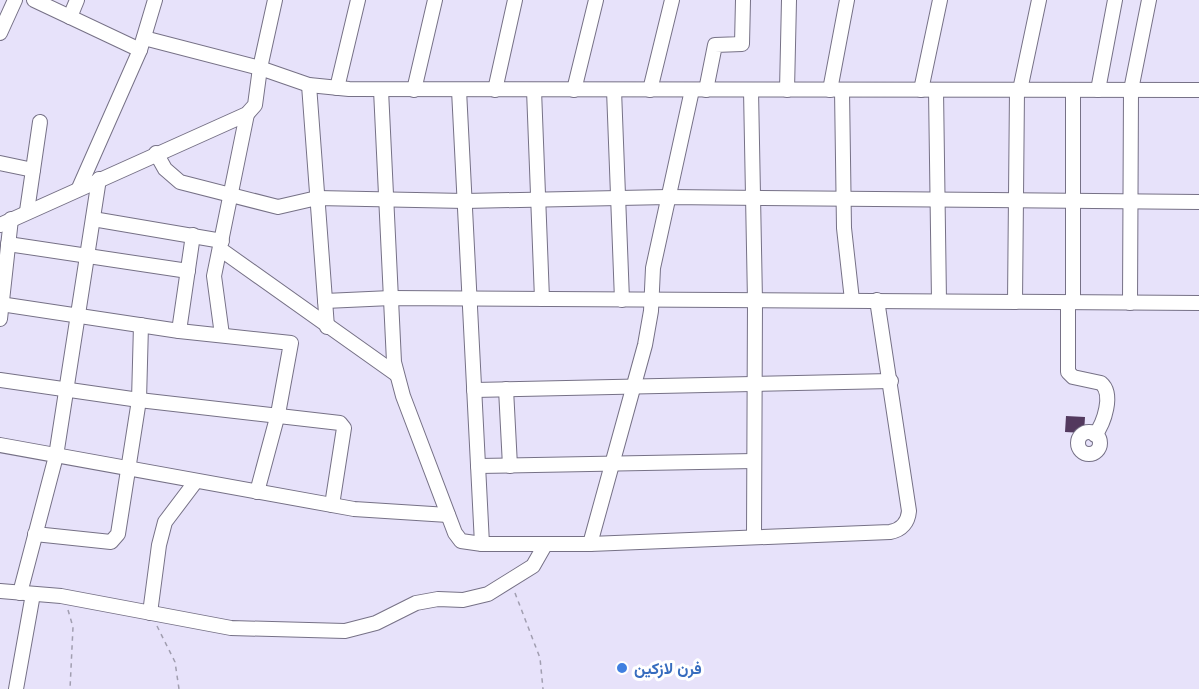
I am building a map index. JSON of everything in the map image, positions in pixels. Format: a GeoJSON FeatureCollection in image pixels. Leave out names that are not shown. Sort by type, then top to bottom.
{"type":"FeatureCollection","features":[{"type":"Feature","properties":{"kind":"street"},"geometry":{"type":"LineString","coordinates":[[0,33],[15,0]]}},
{"type":"Feature","properties":{"kind":"street"},"geometry":{"type":"LineString","coordinates":[[34,0],[70,17],[142,44],[260,68],[309,85],[337,88],[381,90],[1199,90]]}},
{"type":"Feature","properties":{"kind":"street"},"geometry":{"type":"LineString","coordinates":[[70,17],[77,0]]}},
{"type":"Feature","properties":{"kind":"street"},"geometry":{"type":"LineString","coordinates":[[79,188],[142,44],[155,0]]}},
{"type":"Feature","properties":{"kind":"street"},"geometry":{"type":"LineString","coordinates":[[256,492],[278,414],[291,343],[179,331],[78,316],[1,309],[8,244],[5,222],[247,114],[255,105],[260,68],[275,0]]}},
{"type":"Feature","properties":{"kind":"street"},"geometry":{"type":"LineString","coordinates":[[337,88],[358,0]]}},
{"type":"Feature","properties":{"kind":"street"},"geometry":{"type":"LineString","coordinates":[[414,90],[435,0]]}},
{"type":"Feature","properties":{"kind":"street"},"geometry":{"type":"LineString","coordinates":[[495,90],[515,0]]}},
{"type":"Feature","properties":{"kind":"street"},"geometry":{"type":"LineString","coordinates":[[574,90],[596,0]]}},
{"type":"Feature","properties":{"kind":"street"},"geometry":{"type":"LineString","coordinates":[[650,90],[672,0]]}},
{"type":"Feature","properties":{"kind":"street"},"geometry":{"type":"LineString","coordinates":[[706,90],[715,45],[742,44],[742,0]]}},
{"type":"Feature","properties":{"kind":"street"},"geometry":{"type":"LineString","coordinates":[[787,90],[789,0]]}},
{"type":"Feature","properties":{"kind":"street"},"geometry":{"type":"LineString","coordinates":[[847,0],[836,90],[852,300]]}},
{"type":"Feature","properties":{"kind":"street"},"geometry":{"type":"LineString","coordinates":[[921,90],[940,0]]}},
{"type":"Feature","properties":{"kind":"street"},"geometry":{"type":"LineString","coordinates":[[1015,302],[1018,90],[1038,0]]}},
{"type":"Feature","properties":{"kind":"street"},"geometry":{"type":"LineString","coordinates":[[1098,90],[1114,0]]}},
{"type":"Feature","properties":{"kind":"street"},"geometry":{"type":"LineString","coordinates":[[1130,303],[1131,90],[1149,0]]}},
{"type":"Feature","properties":{"kind":"street"},"geometry":{"type":"LineString","coordinates":[[309,85],[327,327]]}},
{"type":"Feature","properties":{"kind":"street"},"geometry":{"type":"LineString","coordinates":[[381,90],[396,374],[448,515],[461,541],[483,544],[590,544],[890,532],[904,525],[909,511],[877,300]]}},
{"type":"Feature","properties":{"kind":"street"},"geometry":{"type":"LineString","coordinates":[[459,90],[483,544]]}},
{"type":"Feature","properties":{"kind":"street"},"geometry":{"type":"LineString","coordinates":[[534,90],[542,299]]}},
{"type":"Feature","properties":{"kind":"street"},"geometry":{"type":"LineString","coordinates":[[614,90],[622,300]]}},
{"type":"Feature","properties":{"kind":"street"},"geometry":{"type":"LineString","coordinates":[[590,544],[614,465],[645,345],[653,268],[692,90]]}},
{"type":"Feature","properties":{"kind":"street"},"geometry":{"type":"LineString","coordinates":[[751,90],[755,301],[754,537]]}},
{"type":"Feature","properties":{"kind":"street"},"geometry":{"type":"LineString","coordinates":[[936,90],[939,301]]}},
{"type":"Feature","properties":{"kind":"street"},"geometry":{"type":"LineString","coordinates":[[1073,90],[1073,201],[1068,372],[1073,377],[1101,383],[1107,392],[1103,423],[1095,435]]}},
{"type":"Feature","properties":{"kind":"street"},"geometry":{"type":"LineString","coordinates":[[222,335],[214,276],[247,114]]}},
{"type":"Feature","properties":{"kind":"street"},"geometry":{"type":"LineString","coordinates":[[27,211],[40,122]]}},
{"type":"Feature","properties":{"kind":"street"},"geometry":{"type":"LineString","coordinates":[[156,153],[165,169],[180,182],[278,207],[317,198],[465,201],[618,200],[668,197],[1199,202]]}},
{"type":"Feature","properties":{"kind":"street"},"geometry":{"type":"LineString","coordinates":[[0,162],[33,170]]}},
{"type":"Feature","properties":{"kind":"street"},"geometry":{"type":"LineString","coordinates":[[16,689],[35,534],[56,456],[99,179]]}},
{"type":"Feature","properties":{"kind":"street"},"geometry":{"type":"LineString","coordinates":[[93,219],[193,235],[221,245],[327,327],[396,374]]}},
{"type":"Feature","properties":{"kind":"street"},"geometry":{"type":"LineString","coordinates":[[179,331],[193,235]]}},
{"type":"Feature","properties":{"kind":"street"},"geometry":{"type":"LineString","coordinates":[[8,244],[188,271]]}},
{"type":"Feature","properties":{"kind":"street"},"geometry":{"type":"LineString","coordinates":[[325,302],[391,298],[470,298],[1199,303]]}},
{"type":"Feature","properties":{"kind":"street"},"geometry":{"type":"LineString","coordinates":[[35,534],[103,542],[115,539],[118,534],[139,400],[141,325]]}},
{"type":"Feature","properties":{"kind":"street"},"geometry":{"type":"LineString","coordinates":[[0,380],[139,400],[278,414],[343,425],[332,505]]}},
{"type":"Feature","properties":{"kind":"street"},"geometry":{"type":"LineString","coordinates":[[474,390],[891,381]]}},
{"type":"Feature","properties":{"kind":"street"},"geometry":{"type":"LineString","coordinates":[[506,389],[510,466]]}},
{"type":"Feature","properties":{"kind":"street"},"geometry":{"type":"LineString","coordinates":[[0,445],[56,456],[129,466],[196,481],[332,505],[389,513],[448,515]]}},
{"type":"Feature","properties":{"kind":"street"},"geometry":{"type":"LineString","coordinates":[[478,466],[754,462]]}},
{"type":"Feature","properties":{"kind":"street"},"geometry":{"type":"LineString","coordinates":[[150,613],[159,545],[165,522],[196,481]]}},
{"type":"Feature","properties":{"kind":"street"},"geometry":{"type":"LineString","coordinates":[[0,591],[61,596],[231,628],[345,631],[376,623],[416,603],[477,598],[511,582],[533,566],[545,545]]}},
{"type":"Feature","properties":{"kind":"path"},"geometry":{"type":"LineString","coordinates":[[511,582],[540,658],[543,689]]}},
{"type":"Feature","properties":{"kind":"path"},"geometry":{"type":"LineString","coordinates":[[61,596],[73,627],[70,689]]}},
{"type":"Feature","properties":{"kind":"path"},"geometry":{"type":"LineString","coordinates":[[150,613],[175,662],[179,689]]}},
{"type":"Feature","properties":{"kind":"building"},"geometry":{"type":"Polygon","coordinates":[[[1066,416],[1085,417],[1084,433],[1065,432],[1066,416]]]}},
{"type":"Feature","properties":{"kind":"place","name":"فرن لازكين"},"geometry":{"type":"Point","coordinates":[622,668]}}]}
